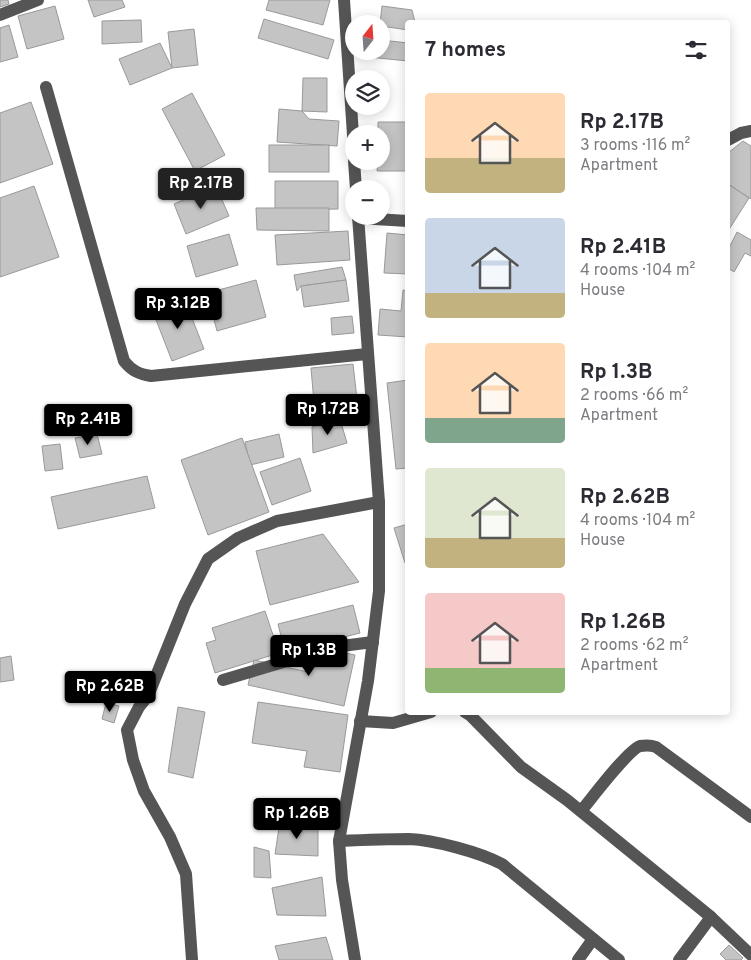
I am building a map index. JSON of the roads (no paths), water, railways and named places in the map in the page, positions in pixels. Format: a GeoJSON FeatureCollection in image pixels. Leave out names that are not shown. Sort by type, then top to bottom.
{"type":"FeatureCollection","features":[{"type":"Feature","properties":{"kind":"street"},"geometry":{"type":"LineString","coordinates":[[0,15],[38,0]]}},
{"type":"Feature","properties":{"kind":"street"},"geometry":{"type":"LineString","coordinates":[[344,0],[352,125]]}},
{"type":"Feature","properties":{"kind":"street"},"geometry":{"type":"LineString","coordinates":[[46,87],[124,361],[130,369],[138,374],[151,376],[367,354]]}},
{"type":"Feature","properties":{"kind":"street"},"geometry":{"type":"LineString","coordinates":[[730,139],[741,133],[751,131]]}},
{"type":"Feature","properties":{"kind":"street"},"geometry":{"type":"LineString","coordinates":[[390,220],[405,221]]}},
{"type":"Feature","properties":{"kind":"street"},"geometry":{"type":"LineString","coordinates":[[355,960],[342,880],[339,841],[368,680],[379,591],[379,502],[359,225]]}},
{"type":"Feature","properties":{"kind":"street"},"geometry":{"type":"LineString","coordinates":[[192,960],[186,874],[170,837],[144,791],[133,760],[127,730],[139,707],[148,696],[185,604],[208,559],[238,538],[277,521],[379,502]]}},
{"type":"Feature","properties":{"kind":"street"},"geometry":{"type":"LineString","coordinates":[[223,680],[334,647],[373,642]]}},
{"type":"Feature","properties":{"kind":"street"},"geometry":{"type":"LineString","coordinates":[[360,721],[393,723],[421,715]]}},
{"type":"Feature","properties":{"kind":"street"},"geometry":{"type":"LineString","coordinates":[[470,715],[521,767],[580,811],[711,917],[751,955]]}},
{"type":"Feature","properties":{"kind":"street"},"geometry":{"type":"LineString","coordinates":[[580,811],[629,755],[639,747],[650,745],[656,747],[751,817]]}},
{"type":"Feature","properties":{"kind":"street"},"geometry":{"type":"LineString","coordinates":[[339,841],[410,839],[484,856],[502,864],[619,960]]}},
{"type":"Feature","properties":{"kind":"street"},"geometry":{"type":"LineString","coordinates":[[679,960],[711,917]]}},
{"type":"Feature","properties":{"kind":"street"},"geometry":{"type":"LineString","coordinates":[[578,960],[593,939]]}}]}
